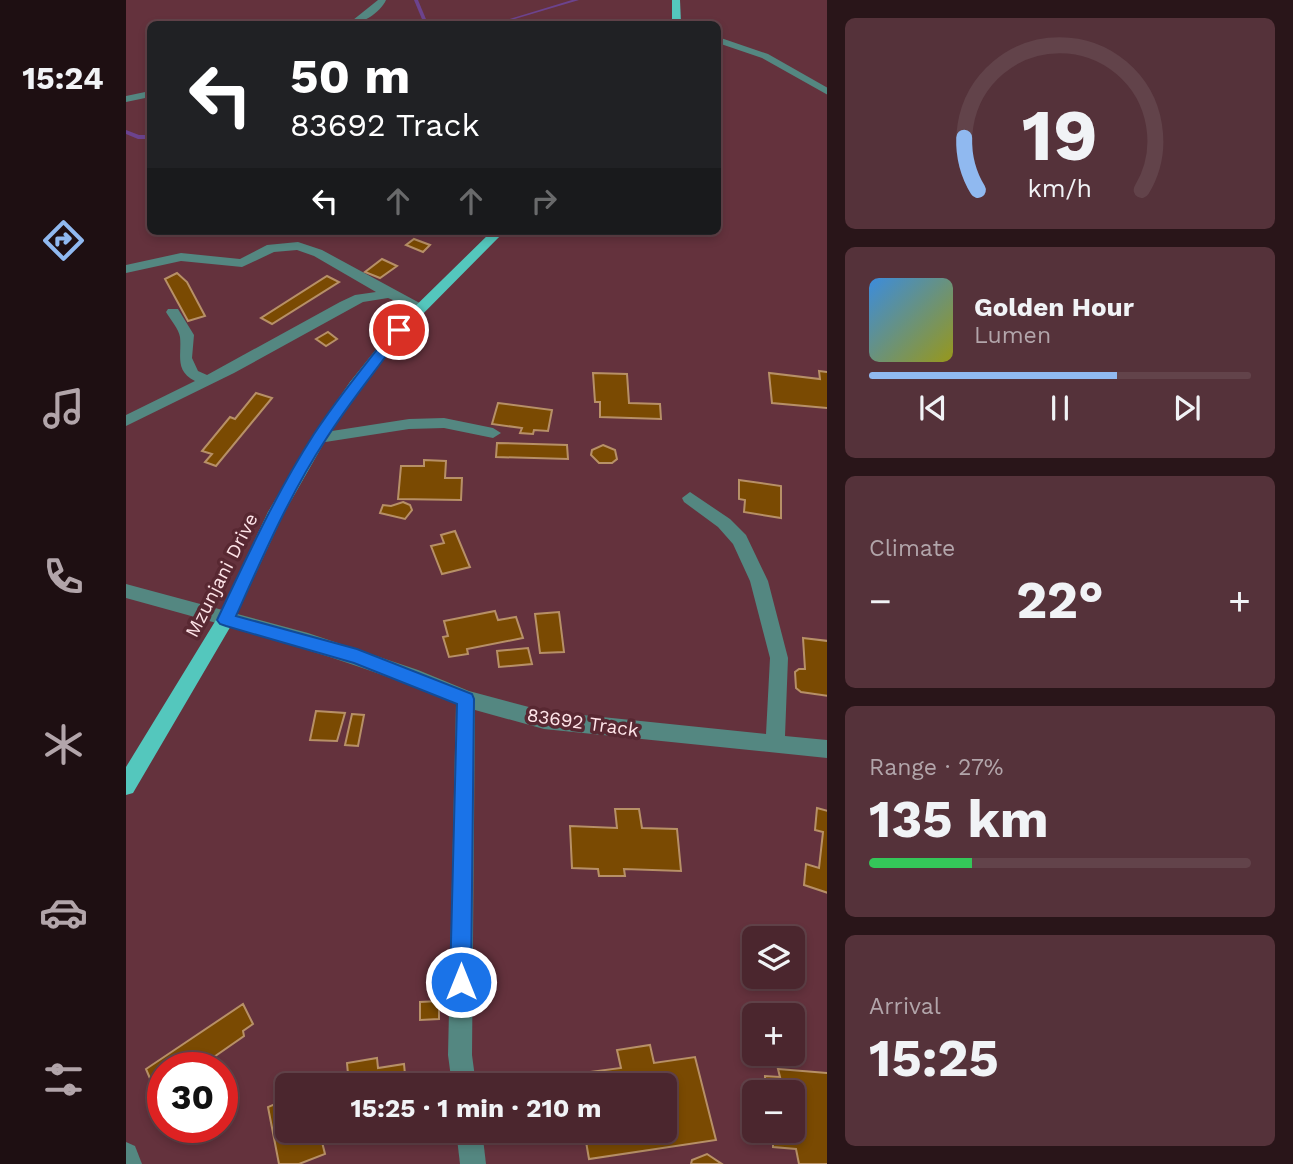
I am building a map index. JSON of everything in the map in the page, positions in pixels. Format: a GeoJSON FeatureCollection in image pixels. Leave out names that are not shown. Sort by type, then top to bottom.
{"type":"FeatureCollection","features":[{"type":"Feature","properties":{"kind":"main road"},"geometry":{"type":"LineString","coordinates":[[676,0],[677,21]]}},
{"type":"Feature","properties":{"kind":"main road","name":"Mzunjani Drive"},"geometry":{"type":"LineString","coordinates":[[126,786],[226,620],[276,512],[319,438],[355,385],[420,307],[495,235]]}},
{"type":"Feature","properties":{"kind":"street"},"geometry":{"type":"LineString","coordinates":[[356,21],[379,6],[382,0]]}},
{"type":"Feature","properties":{"kind":"street"},"geometry":{"type":"LineString","coordinates":[[721,41],[765,56],[827,91]]}},
{"type":"Feature","properties":{"kind":"street"},"geometry":{"type":"LineString","coordinates":[[126,99],[147,95]]}},
{"type":"Feature","properties":{"kind":"street"},"geometry":{"type":"LineString","coordinates":[[126,269],[181,257],[242,263],[271,248],[298,246],[332,260],[389,294],[420,307]]}},
{"type":"Feature","properties":{"kind":"street"},"geometry":{"type":"LineString","coordinates":[[126,421],[207,381],[345,305],[360,298],[389,294]]}},
{"type":"Feature","properties":{"kind":"street"},"geometry":{"type":"LineString","coordinates":[[173,312],[187,335],[185,358],[192,374],[207,381]]}},
{"type":"Feature","properties":{"kind":"street"},"geometry":{"type":"LineString","coordinates":[[319,438],[409,424],[444,423],[493,433]]}},
{"type":"Feature","properties":{"kind":"street"},"geometry":{"type":"LineString","coordinates":[[690,498],[724,523],[740,540],[759,581],[779,659],[775,742]]}},
{"type":"Feature","properties":{"kind":"street","name":"83692 Track"},"geometry":{"type":"LineString","coordinates":[[126,592],[357,656],[466,699],[544,720],[827,749]]}},
{"type":"Feature","properties":{"kind":"street"},"geometry":{"type":"LineString","coordinates":[[462,1073],[460,1055],[461,918],[466,699]]}},
{"type":"Feature","properties":{"kind":"street"},"geometry":{"type":"LineString","coordinates":[[471,1143],[473,1164]]}},
{"type":"Feature","properties":{"kind":"street"},"geometry":{"type":"LineString","coordinates":[[126,1155],[129,1164]]}},
{"type":"Feature","properties":{"kind":"building"},"geometry":{"type":"Polygon","coordinates":[[[414,239],[430,245],[423,252],[406,245],[414,239]]]}},
{"type":"Feature","properties":{"kind":"building"},"geometry":{"type":"Polygon","coordinates":[[[382,259],[397,266],[380,278],[365,272],[382,259]]]}},
{"type":"Feature","properties":{"kind":"building"},"geometry":{"type":"Polygon","coordinates":[[[177,273],[187,282],[205,316],[188,321],[165,279],[177,273]]]}},
{"type":"Feature","properties":{"kind":"building"},"geometry":{"type":"Polygon","coordinates":[[[327,276],[339,282],[272,324],[261,318],[327,276]]]}},
{"type":"Feature","properties":{"kind":"building"},"geometry":{"type":"Polygon","coordinates":[[[328,332],[337,339],[326,346],[316,339],[328,332]]]}},
{"type":"Feature","properties":{"kind":"building"},"geometry":{"type":"Polygon","coordinates":[[[819,371],[827,372],[827,408],[772,403],[769,373],[820,379],[819,371]]]}},
{"type":"Feature","properties":{"kind":"building"},"geometry":{"type":"Polygon","coordinates":[[[593,373],[627,374],[629,403],[660,404],[661,419],[600,417],[600,402],[595,402],[593,373]]]}},
{"type":"Feature","properties":{"kind":"building"},"geometry":{"type":"Polygon","coordinates":[[[256,393],[272,398],[216,466],[205,462],[212,454],[202,451],[230,417],[235,419],[256,393]]]}},
{"type":"Feature","properties":{"kind":"building"},"geometry":{"type":"Polygon","coordinates":[[[498,403],[552,410],[548,431],[520,433],[522,428],[492,424],[498,403]]]}},
{"type":"Feature","properties":{"kind":"building"},"geometry":{"type":"Polygon","coordinates":[[[497,443],[567,445],[568,459],[496,457],[497,443]]]}},
{"type":"Feature","properties":{"kind":"building"},"geometry":{"type":"Polygon","coordinates":[[[603,445],[615,450],[617,459],[612,463],[599,463],[591,455],[592,450],[603,445]]]}},
{"type":"Feature","properties":{"kind":"building"},"geometry":{"type":"Polygon","coordinates":[[[424,460],[446,461],[445,478],[462,478],[461,500],[398,499],[401,466],[424,466],[424,460]]]}},
{"type":"Feature","properties":{"kind":"building"},"geometry":{"type":"Polygon","coordinates":[[[739,480],[781,486],[781,518],[744,512],[745,500],[739,499],[739,480]]]}},
{"type":"Feature","properties":{"kind":"building"},"geometry":{"type":"Polygon","coordinates":[[[403,502],[410,505],[412,510],[405,519],[380,513],[383,505],[391,506],[403,502]]]}},
{"type":"Feature","properties":{"kind":"building"},"geometry":{"type":"Polygon","coordinates":[[[455,531],[470,567],[442,574],[431,546],[444,543],[441,535],[455,531]]]}},
{"type":"Feature","properties":{"kind":"building"},"geometry":{"type":"Polygon","coordinates":[[[495,611],[498,620],[516,617],[523,638],[467,649],[468,654],[449,657],[443,637],[448,636],[444,621],[495,611]]]}},
{"type":"Feature","properties":{"kind":"building"},"geometry":{"type":"Polygon","coordinates":[[[559,612],[564,652],[540,653],[535,614],[559,612]]]}},
{"type":"Feature","properties":{"kind":"building"},"geometry":{"type":"Polygon","coordinates":[[[803,638],[827,641],[827,696],[801,692],[796,688],[795,672],[805,669],[803,638]]]}},
{"type":"Feature","properties":{"kind":"building"},"geometry":{"type":"Polygon","coordinates":[[[528,648],[532,664],[499,667],[497,651],[528,648]]]}},
{"type":"Feature","properties":{"kind":"building"},"geometry":{"type":"Polygon","coordinates":[[[316,711],[345,713],[337,741],[310,740],[316,711]]]}},
{"type":"Feature","properties":{"kind":"building"},"geometry":{"type":"Polygon","coordinates":[[[352,714],[364,715],[358,746],[345,745],[352,714]]]}},
{"type":"Feature","properties":{"kind":"building"},"geometry":{"type":"Polygon","coordinates":[[[817,808],[827,811],[827,893],[804,885],[806,864],[819,868],[823,832],[815,830],[817,808]]]}},
{"type":"Feature","properties":{"kind":"building"},"geometry":{"type":"Polygon","coordinates":[[[615,809],[639,809],[642,828],[677,829],[681,871],[624,869],[625,876],[599,876],[598,869],[572,868],[570,826],[617,828],[615,809]]]}},
{"type":"Feature","properties":{"kind":"building"},"geometry":{"type":"Polygon","coordinates":[[[439,1001],[439,1019],[420,1020],[420,1002],[439,1001]]]}},
{"type":"Feature","properties":{"kind":"building"},"geometry":{"type":"Polygon","coordinates":[[[243,1004],[253,1024],[243,1031],[244,1036],[221,1052],[171,1052],[243,1004]]]}},
{"type":"Feature","properties":{"kind":"building"},"geometry":{"type":"Polygon","coordinates":[[[650,1045],[654,1063],[695,1057],[716,1140],[589,1159],[586,1143],[677,1143],[677,1073],[582,1073],[621,1068],[617,1050],[650,1045]]]}},
{"type":"Feature","properties":{"kind":"building"},"geometry":{"type":"Polygon","coordinates":[[[377,1058],[378,1068],[404,1064],[405,1073],[348,1073],[347,1063],[377,1058]]]}},
{"type":"Feature","properties":{"kind":"building"},"geometry":{"type":"Polygon","coordinates":[[[778,1069],[827,1073],[827,1164],[799,1164],[796,1149],[773,1147],[773,1143],[805,1143],[805,1080],[765,1080],[765,1076],[780,1077],[778,1069]]]}},
{"type":"Feature","properties":{"kind":"building"},"geometry":{"type":"Polygon","coordinates":[[[275,1104],[275,1143],[322,1143],[325,1154],[299,1164],[279,1164],[268,1107],[275,1104]]]}},
{"type":"Feature","properties":{"kind":"building"},"geometry":{"type":"Polygon","coordinates":[[[707,1154],[722,1164],[691,1164],[692,1160],[707,1154]]]}},
{"type":"Feature","properties":{"kind":"waterway"},"geometry":{"type":"LineString","coordinates":[[416,0],[425,21]]}},
{"type":"Feature","properties":{"kind":"waterway"},"geometry":{"type":"LineString","coordinates":[[505,21],[577,0]]}},
{"type":"Feature","properties":{"kind":"waterway"},"geometry":{"type":"LineString","coordinates":[[126,132],[147,137]]}},
{"type":"Feature","properties":{"kind":"route"},"geometry":{"type":"LineString","coordinates":[[399,330],[355,385],[319,438],[276,512],[226,620],[357,656],[466,699],[461,982]]}}]}
